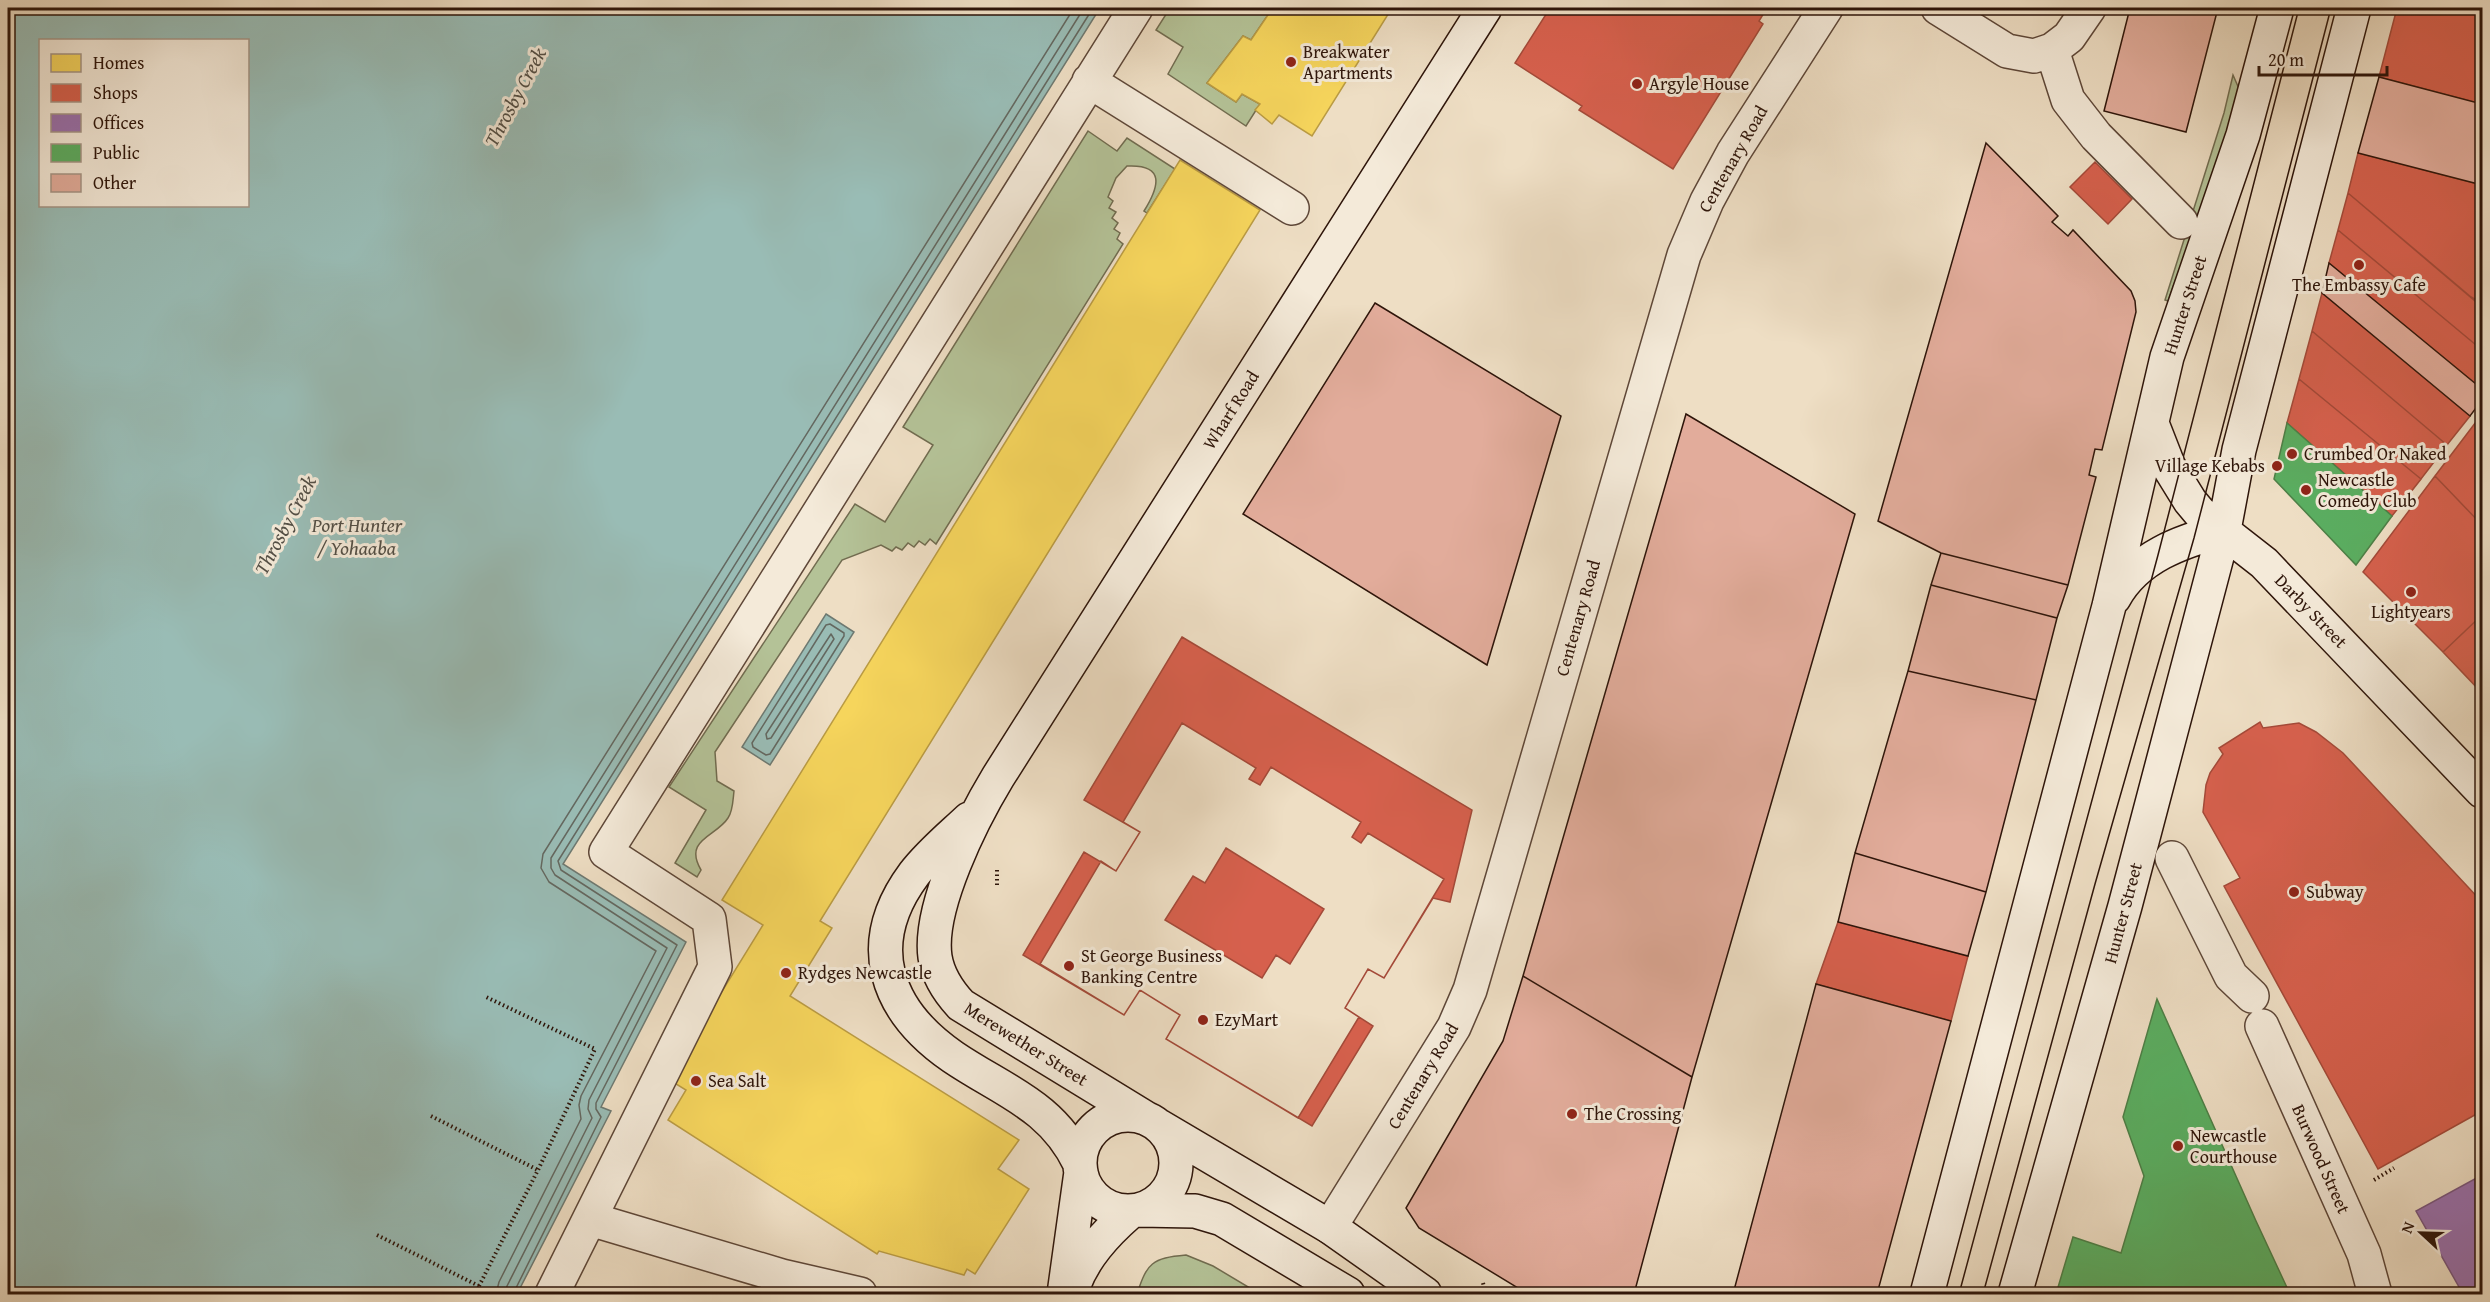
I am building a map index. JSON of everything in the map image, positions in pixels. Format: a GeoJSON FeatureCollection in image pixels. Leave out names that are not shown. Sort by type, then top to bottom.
{"type":"FeatureCollection","features":[{"type":"Feature","properties":{"kind":"main road"},"geometry":{"type":"LineString","coordinates":[[552,1294],[715,967],[710,919],[606,852],[1136,8]]}},
{"type":"Feature","properties":{"kind":"main road","name":"Wharf Road"},"geometry":{"type":"LineString","coordinates":[[977,811],[1485,8]]}},
{"type":"Feature","properties":{"kind":"main road","name":"Centenary Road"},"geometry":{"type":"LineString","coordinates":[[1305,1268],[1454,1027],[1470,990],[1684,255],[1707,201],[1733,153],[1826,8]]}},
{"type":"Feature","properties":{"kind":"main road"},"geometry":{"type":"LineString","coordinates":[[1938,8],[2007,51],[2034,56],[2052,50],[2069,37],[2089,8]]}},
{"type":"Feature","properties":{"kind":"main road","name":"Hunter Street"},"geometry":{"type":"LineString","coordinates":[[1927,1294],[2109,606],[2172,339],[2248,118],[2277,8]]}},
{"type":"Feature","properties":{"kind":"main road","name":"Hunter Street"},"geometry":{"type":"LineString","coordinates":[[2015,1294],[2125,906],[2224,530],[2238,450],[2354,8]]}},
{"type":"Feature","properties":{"kind":"main road"},"geometry":{"type":"LineString","coordinates":[[2052,50],[2068,100],[2096,136],[2181,222]]}},
{"type":"Feature","properties":{"kind":"main road"},"geometry":{"type":"LineString","coordinates":[[1089,81],[1292,208]]}},
{"type":"Feature","properties":{"kind":"main road","name":"Darby Street"},"geometry":{"type":"LineString","coordinates":[[2153,426],[2169,467],[2200,513],[2224,530],[2281,579],[2482,791]]}},
{"type":"Feature","properties":{"kind":"main road","name":"Hunter Street"},"geometry":{"type":"LineString","coordinates":[[2109,606],[2118,590],[2144,564],[2176,544],[2224,530]]}},
{"type":"Feature","properties":{"kind":"main road"},"geometry":{"type":"LineString","coordinates":[[977,811],[926,861],[902,893],[886,939],[887,974],[898,1000],[920,1029],[955,1058],[1038,1109],[1051,1120],[1068,1142],[1081,1168],[1088,1191],[1107,1207],[1134,1211],[1195,1211],[1222,1219],[1348,1294]]}},
{"type":"Feature","properties":{"kind":"main road","name":"Merewether Street"},"geometry":{"type":"LineString","coordinates":[[977,811],[938,914],[935,957],[944,984],[961,1005],[1330,1227],[1425,1294]]}},
{"type":"Feature","properties":{"kind":"main road","name":"Burwood Street"},"geometry":{"type":"LineString","coordinates":[[2172,858],[2231,976],[2257,1011],[2364,1254],[2375,1294]]}},
{"type":"Feature","properties":{"kind":"main road"},"geometry":{"type":"LineString","coordinates":[[1064,1294],[1083,1143],[1101,1121],[1121,1114],[1154,1123],[1170,1138],[1175,1149],[1176,1171],[1163,1195],[1154,1203],[1134,1211],[1096,1246],[1082,1267],[1070,1294]]}},
{"type":"Feature","properties":{"kind":"main road"},"geometry":{"type":"LineString","coordinates":[[590,1219],[782,1276],[860,1294]]}},
{"type":"Feature","properties":{"kind":"path"},"geometry":{"type":"LineString","coordinates":[[475,1294],[538,1170],[595,1049],[484,996]]}},
{"type":"Feature","properties":{"kind":"path"},"geometry":{"type":"LineString","coordinates":[[431,1116],[538,1170]]}},
{"type":"Feature","properties":{"kind":"path"},"geometry":{"type":"LineString","coordinates":[[2376,1178],[2394,1168]]}},
{"type":"Feature","properties":{"kind":"path"},"geometry":{"type":"LineString","coordinates":[[376,1235],[479,1286]]}},
{"type":"Feature","properties":{"kind":"path"},"geometry":{"type":"LineString","coordinates":[[1483,1283],[1486,1294]]}},
{"type":"Feature","properties":{"kind":"green space"},"geometry":{"type":"Polygon","coordinates":[[[1170,8],[1262,8],[1270,12],[1251,40],[1243,36],[1207,83],[1236,102],[1242,94],[1260,104],[1246,126],[1168,74],[1183,47],[1156,30],[1170,8]]]}},
{"type":"Feature","properties":{"kind":"green space"},"geometry":{"type":"Polygon","coordinates":[[[2233,75],[2240,91],[2228,135],[2168,301],[2165,300],[2224,113],[2233,75]]]}},
{"type":"Feature","properties":{"kind":"green space"},"geometry":{"type":"Polygon","coordinates":[[[1088,131],[1117,151],[1127,138],[1175,169],[1147,213],[1144,211],[1155,186],[1156,179],[1153,173],[1140,166],[1127,166],[1116,178],[1108,197],[1113,201],[1109,208],[1116,212],[1112,218],[1118,223],[1114,229],[1120,233],[1117,239],[1123,244],[936,544],[930,539],[925,545],[919,541],[914,547],[908,543],[902,550],[896,547],[892,551],[881,545],[842,560],[715,752],[717,781],[734,791],[732,805],[730,815],[723,824],[698,845],[696,860],[701,870],[697,877],[675,863],[706,810],[669,787],[855,504],[885,522],[933,445],[903,427],[1088,131]]]}},
{"type":"Feature","properties":{"kind":"green space"},"geometry":{"type":"Polygon","coordinates":[[[1186,1255],[1213,1266],[1260,1294],[1137,1294],[1144,1275],[1152,1264],[1165,1258],[1186,1255]]]}},
{"type":"Feature","properties":{"kind":"water","name":"Port Hunter / Yohaaba"},"geometry":{"type":"Polygon","coordinates":[[[8,8],[1100,8],[563,864],[686,942],[601,1107],[611,1111],[517,1294],[8,1294],[8,8]]]}},
{"type":"Feature","properties":{"kind":"water"},"geometry":{"type":"Polygon","coordinates":[[[826,614],[854,632],[770,765],[742,747],[826,614]]]}},
{"type":"Feature","properties":{"kind":"building: Homes","name":"Breakwater Apartments"},"geometry":{"type":"Polygon","coordinates":[[[1262,8],[1392,8],[1312,136],[1279,115],[1272,124],[1255,110],[1260,104],[1242,94],[1236,102],[1207,83],[1243,36],[1251,40],[1270,12],[1262,8]]]}},
{"type":"Feature","properties":{"kind":"building: Homes","name":"Rydges Newcastle"},"geometry":{"type":"Polygon","coordinates":[[[1180,160],[1260,210],[820,921],[832,928],[790,996],[1019,1140],[998,1169],[1029,1189],[975,1274],[967,1269],[964,1275],[879,1251],[877,1254],[668,1120],[686,1090],[668,1079],[763,925],[722,900],[1180,160]]]}},
{"type":"Feature","properties":{"kind":"building: Shops","name":"Argyle House"},"geometry":{"type":"Polygon","coordinates":[[[1550,8],[1767,8],[1759,21],[1763,24],[1673,169],[1579,110],[1582,106],[1515,63],[1550,8]]]}},
{"type":"Feature","properties":{"kind":"building: Shops"},"geometry":{"type":"Polygon","coordinates":[[[2397,8],[2482,8],[2482,104],[2379,77],[2397,8]]]}},
{"type":"Feature","properties":{"kind":"building: Shops"},"geometry":{"type":"Polygon","coordinates":[[[2358,153],[2482,185],[2482,303],[2471,297],[2348,193],[2358,153]]]}},
{"type":"Feature","properties":{"kind":"building: Shops"},"geometry":{"type":"Polygon","coordinates":[[[2095,162],[2132,199],[2108,224],[2070,187],[2095,162]]]}},
{"type":"Feature","properties":{"kind":"building: Shops"},"geometry":{"type":"Polygon","coordinates":[[[2348,193],[2482,307],[2482,350],[2338,230],[2348,193]]]}},
{"type":"Feature","properties":{"kind":"building: Shops"},"geometry":{"type":"Polygon","coordinates":[[[2338,230],[2482,350],[2482,389],[2329,263],[2338,230]]]}},
{"type":"Feature","properties":{"kind":"building: Shops"},"geometry":{"type":"Polygon","coordinates":[[[2322,293],[2470,416],[2447,445],[2312,331],[2322,293]]]}},
{"type":"Feature","properties":{"kind":"building: Shops"},"geometry":{"type":"Polygon","coordinates":[[[2312,331],[2447,445],[2421,479],[2299,379],[2312,331]]]}},
{"type":"Feature","properties":{"kind":"building: Shops"},"geometry":{"type":"Polygon","coordinates":[[[2299,379],[2421,479],[2392,516],[2287,423],[2299,379]]]}},
{"type":"Feature","properties":{"kind":"building: Shops"},"geometry":{"type":"Polygon","coordinates":[[[2482,414],[2482,525],[2435,476],[2482,414]]]}},
{"type":"Feature","properties":{"kind":"building: Shops"},"geometry":{"type":"Polygon","coordinates":[[[2435,476],[2482,525],[2482,615],[2443,652],[2363,572],[2435,476]]]}},
{"type":"Feature","properties":{"kind":"building: Shops"},"geometry":{"type":"Polygon","coordinates":[[[2482,615],[2482,693],[2443,652],[2482,615]]]}},
{"type":"Feature","properties":{"kind":"building: Shops"},"geometry":{"type":"Polygon","coordinates":[[[1182,637],[1472,810],[1450,902],[1433,898],[1384,978],[1368,969],[1345,1008],[1373,1026],[1312,1126],[1166,1039],[1180,1015],[1140,990],[1124,1015],[1023,955],[1084,852],[1116,871],[1140,832],[1084,800],[1182,637]]]}},
{"type":"Feature","properties":{"kind":"building: Shops"},"geometry":{"type":"Polygon","coordinates":[[[2260,722],[2263,728],[2299,723],[2316,732],[2343,753],[2482,902],[2482,1111],[2378,1169],[2224,886],[2240,878],[2203,812],[2206,785],[2210,773],[2223,754],[2219,748],[2260,722]]]}},
{"type":"Feature","properties":{"kind":"building: Shops"},"geometry":{"type":"Polygon","coordinates":[[[1182,723],[1256,768],[1249,779],[1260,785],[1271,767],[1361,822],[1352,837],[1361,843],[1368,833],[1444,879],[1384,978],[1368,969],[1345,1008],[1359,1017],[1298,1118],[1166,1039],[1180,1015],[1140,990],[1124,1015],[1040,964],[1101,861],[1116,871],[1140,832],[1123,822],[1182,723]],[[1226,848],[1205,883],[1193,876],[1165,920],[1262,978],[1276,955],[1290,964],[1324,909],[1226,848]]]}},
{"type":"Feature","properties":{"kind":"building: Shops"},"geometry":{"type":"Polygon","coordinates":[[[1838,922],[1968,956],[1951,1021],[1816,984],[1838,922]]]}},
{"type":"Feature","properties":{"kind":"building: Offices"},"geometry":{"type":"Polygon","coordinates":[[[2482,1175],[2482,1294],[2463,1294],[2416,1211],[2482,1175]]]}},
{"type":"Feature","properties":{"kind":"building: Public"},"geometry":{"type":"Polygon","coordinates":[[[2287,423],[2392,516],[2356,565],[2274,479],[2287,423]]]}},
{"type":"Feature","properties":{"kind":"building: Public","name":"Newcastle Courthouse"},"geometry":{"type":"Polygon","coordinates":[[[2157,999],[2290,1294],[2056,1294],[2073,1237],[2121,1253],[2144,1176],[2123,1117],[2157,999]]]}},
{"type":"Feature","properties":{"kind":"building: Other"},"geometry":{"type":"Polygon","coordinates":[[[2130,8],[2218,8],[2186,132],[2104,111],[2130,8]]]}},
{"type":"Feature","properties":{"kind":"building: Other"},"geometry":{"type":"Polygon","coordinates":[[[2379,77],[2482,104],[2482,185],[2358,153],[2379,77]]]}},
{"type":"Feature","properties":{"kind":"building: Other"},"geometry":{"type":"Polygon","coordinates":[[[1986,143],[2058,216],[2052,222],[2068,236],[2073,230],[2131,291],[2135,301],[2136,312],[2102,450],[2095,449],[2089,475],[2096,477],[2068,585],[1941,553],[1878,521],[1986,143]]]}},
{"type":"Feature","properties":{"kind":"building: Other"},"geometry":{"type":"Polygon","coordinates":[[[2329,263],[2482,389],[2482,400],[2470,416],[2322,293],[2329,263]]]}},
{"type":"Feature","properties":{"kind":"building: Other"},"geometry":{"type":"Polygon","coordinates":[[[1375,303],[1561,416],[1487,665],[1243,514],[1375,303]]]}},
{"type":"Feature","properties":{"kind":"building: Other"},"geometry":{"type":"Polygon","coordinates":[[[1686,414],[1855,514],[1692,1077],[1523,976],[1686,414]]]}},
{"type":"Feature","properties":{"kind":"building: Other"},"geometry":{"type":"Polygon","coordinates":[[[1941,553],[2068,585],[2057,618],[1931,585],[1941,553]]]}},
{"type":"Feature","properties":{"kind":"building: Other"},"geometry":{"type":"Polygon","coordinates":[[[1931,585],[2057,618],[2036,700],[1908,671],[1931,585]]]}},
{"type":"Feature","properties":{"kind":"building: Other"},"geometry":{"type":"Polygon","coordinates":[[[1908,671],[2036,700],[1986,892],[1855,853],[1908,671]]]}},
{"type":"Feature","properties":{"kind":"building: Other"},"geometry":{"type":"Polygon","coordinates":[[[1855,853],[1986,892],[1968,956],[1838,922],[1855,853]]]}},
{"type":"Feature","properties":{"kind":"building: Other","name":"The Crossing"},"geometry":{"type":"Polygon","coordinates":[[[1523,976],[1692,1077],[1634,1294],[1528,1294],[1419,1228],[1406,1208],[1503,1041],[1523,976]]]}},
{"type":"Feature","properties":{"kind":"building: Other"},"geometry":{"type":"Polygon","coordinates":[[[1816,984],[1951,1021],[1877,1294],[1733,1294],[1816,984]]]}},
{"type":"Feature","properties":{"kind":"tram line"},"geometry":{"type":"LineString","coordinates":[[1959,1294],[2158,555],[2299,8]]}},
{"type":"Feature","properties":{"kind":"tram line"},"geometry":{"type":"LineString","coordinates":[[1983,1294],[2095,884],[2194,538],[2331,8]]}},
{"type":"Feature","properties":{"kind":"place","name":"Breakwater Apartments"},"geometry":{"type":"Point","coordinates":[1291,62]}},
{"type":"Feature","properties":{"kind":"place","name":"Argyle House"},"geometry":{"type":"Point","coordinates":[1637,84]}},
{"type":"Feature","properties":{"kind":"place","name":"The Embassy Cafe"},"geometry":{"type":"Point","coordinates":[2359,265]}},
{"type":"Feature","properties":{"kind":"place","name":"Crumbed Or Naked"},"geometry":{"type":"Point","coordinates":[2292,454]}},
{"type":"Feature","properties":{"kind":"place","name":"Village Kebabs"},"geometry":{"type":"Point","coordinates":[2277,466]}},
{"type":"Feature","properties":{"kind":"place","name":"Newcastle Comedy Club"},"geometry":{"type":"Point","coordinates":[2306,490]}},
{"type":"Feature","properties":{"kind":"place","name":"Lightyears"},"geometry":{"type":"Point","coordinates":[2411,592]}},
{"type":"Feature","properties":{"kind":"place","name":"Subway"},"geometry":{"type":"Point","coordinates":[2294,892]}},
{"type":"Feature","properties":{"kind":"place","name":"St George Business Banking Centre"},"geometry":{"type":"Point","coordinates":[1069,966]}},
{"type":"Feature","properties":{"kind":"place","name":"Rydges Newcastle"},"geometry":{"type":"Point","coordinates":[786,973]}},
{"type":"Feature","properties":{"kind":"place","name":"EzyMart"},"geometry":{"type":"Point","coordinates":[1203,1020]}},
{"type":"Feature","properties":{"kind":"place","name":"Sea Salt"},"geometry":{"type":"Point","coordinates":[696,1081]}},
{"type":"Feature","properties":{"kind":"place","name":"The Crossing"},"geometry":{"type":"Point","coordinates":[1572,1114]}},
{"type":"Feature","properties":{"kind":"place","name":"Newcastle Courthouse"},"geometry":{"type":"Point","coordinates":[2178,1146]}},
{"type":"Feature","properties":{"kind":"water label","name":"Throsby Creek"},"geometry":{"type":"Point","coordinates":[515,97]}},
{"type":"Feature","properties":{"kind":"water label","name":"Throsby Creek"},"geometry":{"type":"Point","coordinates":[285,525]}}]}
